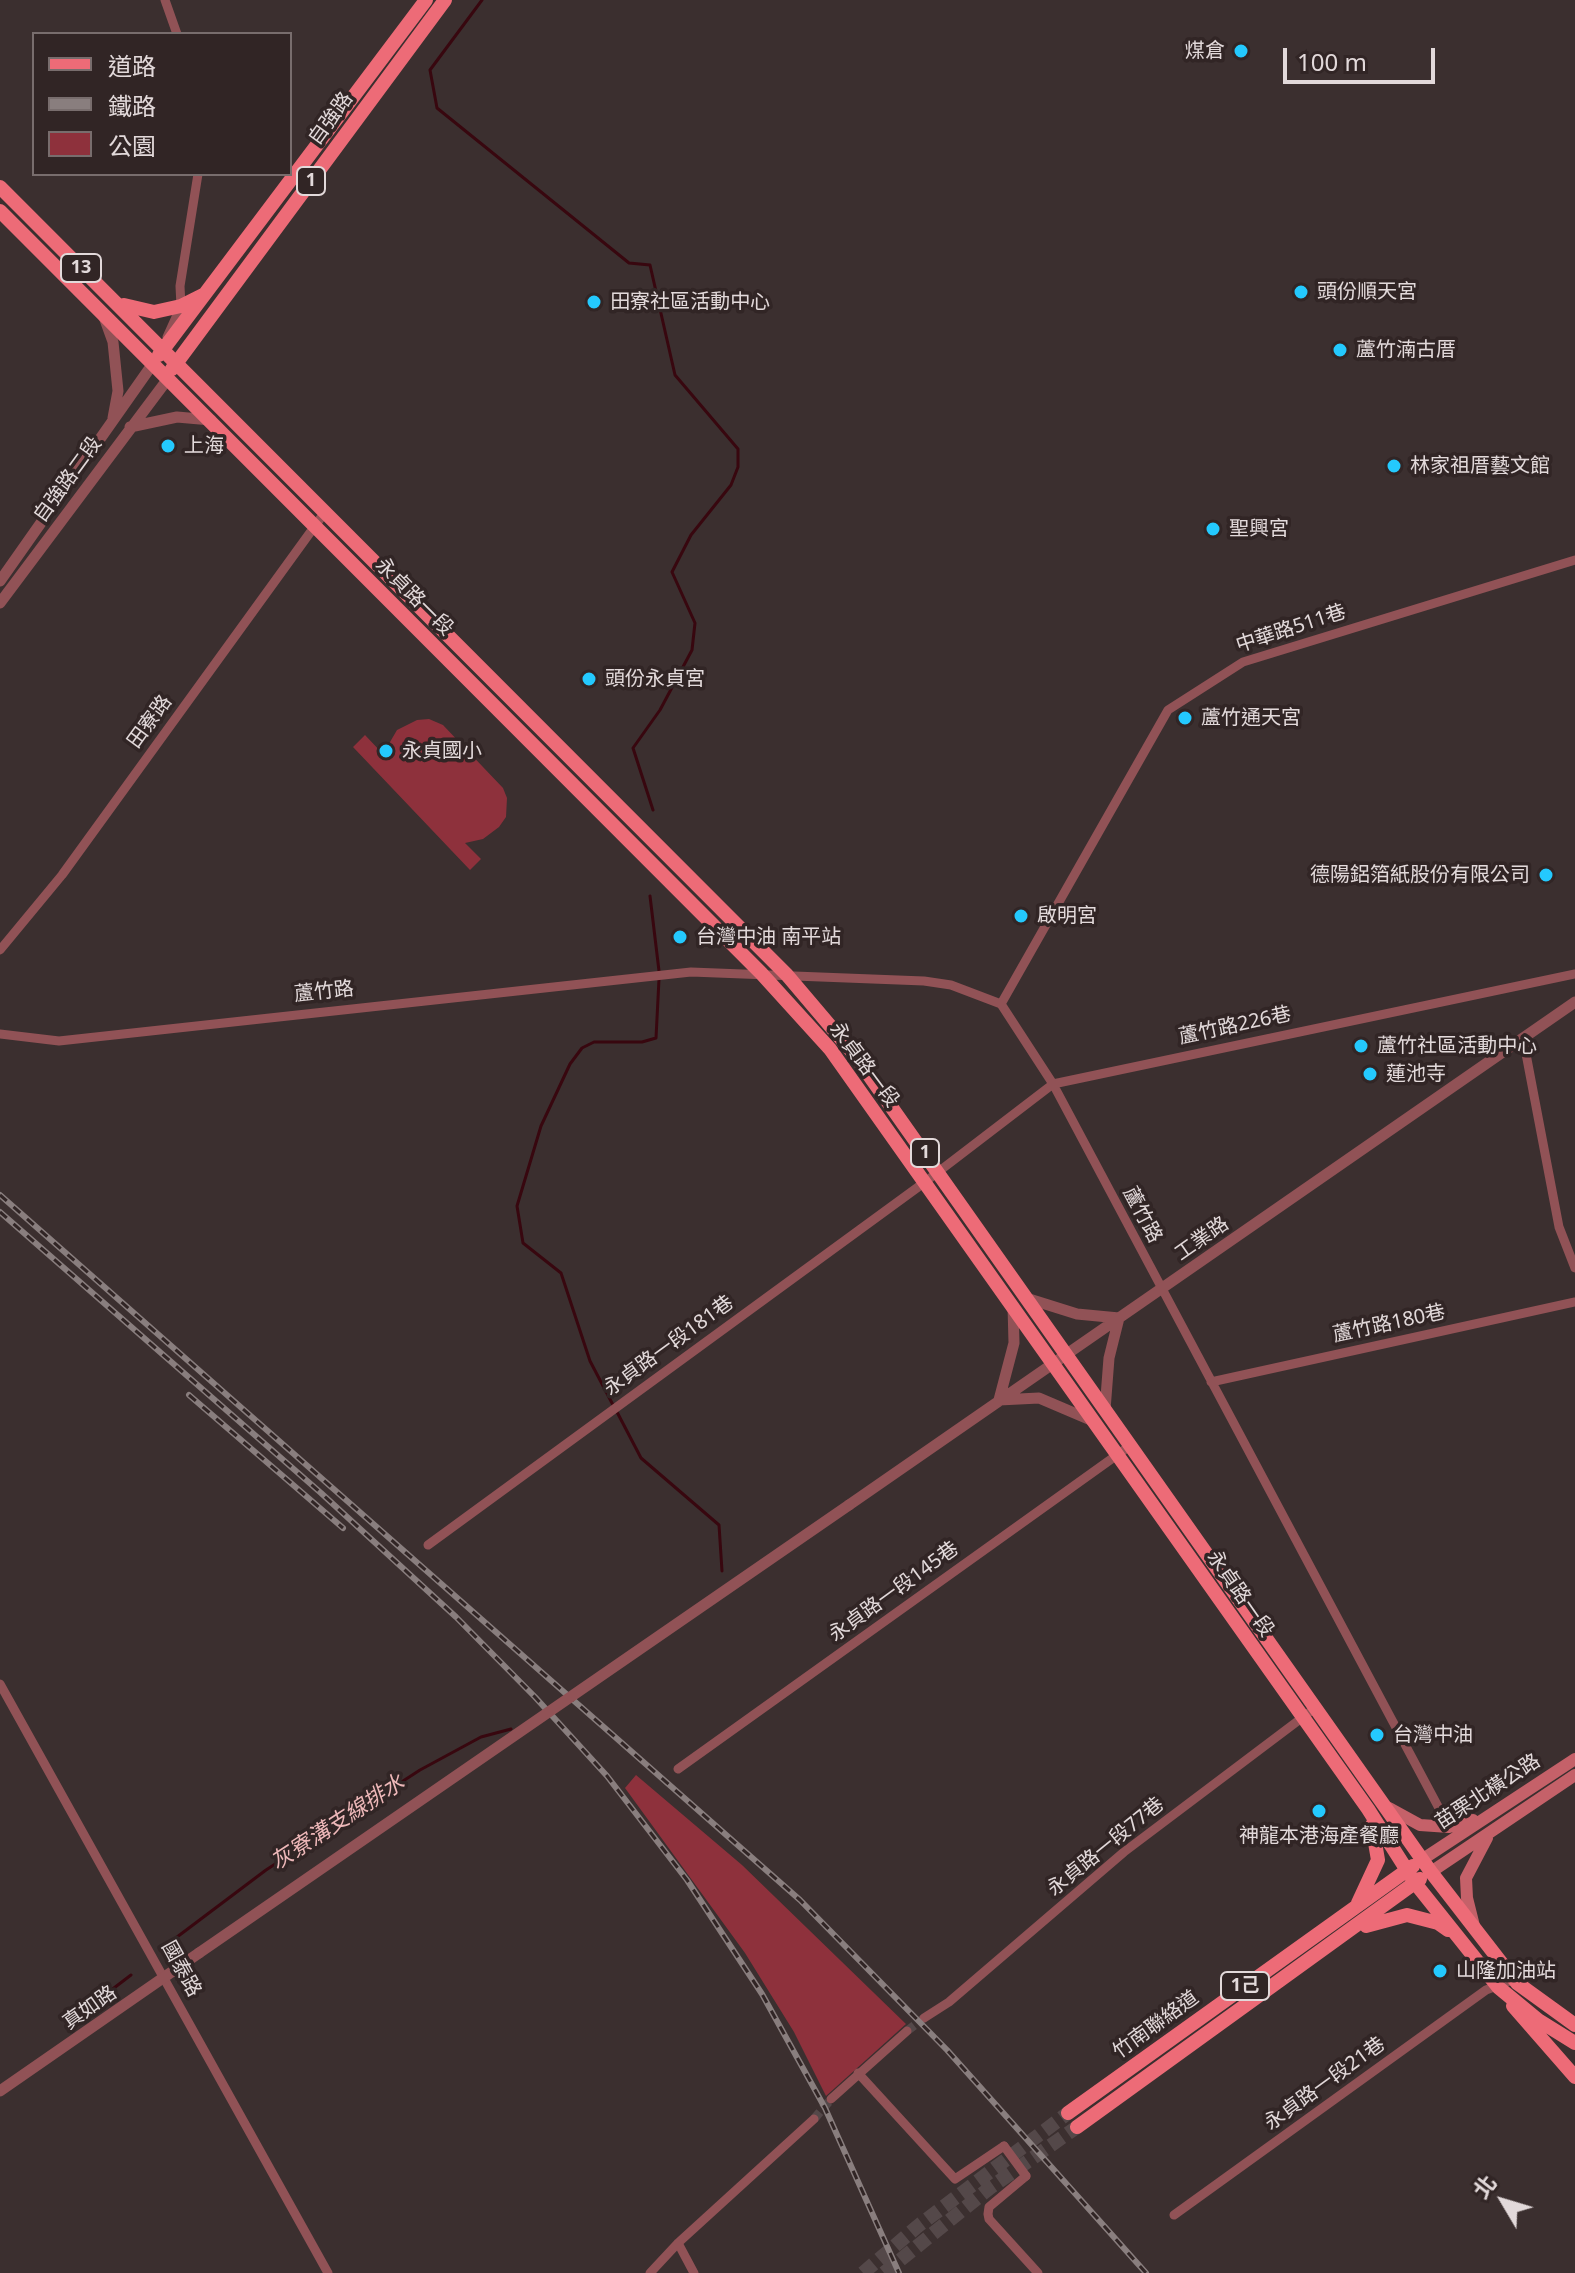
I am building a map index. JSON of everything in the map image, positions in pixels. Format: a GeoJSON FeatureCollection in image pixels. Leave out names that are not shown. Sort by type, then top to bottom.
{"type":"FeatureCollection","features":[{"type":"Feature","properties":{"kind":"main road","name":"自強路"},"geometry":{"type":"LineString","coordinates":[[152,365],[426,0]]}},
{"type":"Feature","properties":{"kind":"main road","name":"自強路"},"geometry":{"type":"LineString","coordinates":[[167,380],[176,362],[445,0]]}},
{"type":"Feature","properties":{"kind":"main road","name":"13"},"geometry":{"type":"LineString","coordinates":[[0,187],[176,362]]}},
{"type":"Feature","properties":{"kind":"main road","name":"永貞路一段"},"geometry":{"type":"LineString","coordinates":[[0,211],[314,526],[431,631],[787,975],[854,1054],[931,1177],[1019,1302],[1065,1354],[1315,1708],[1374,1805],[1410,1877],[1498,1987],[1538,2020],[1575,2043]]}},
{"type":"Feature","properties":{"kind":"main road"},"geometry":{"type":"LineString","coordinates":[[116,302],[140,312],[181,306],[207,293]]}},
{"type":"Feature","properties":{"kind":"main road","name":"永貞路一段"},"geometry":{"type":"LineString","coordinates":[[176,362],[325,512],[431,631],[761,973],[830,1049],[931,1177]]}},
{"type":"Feature","properties":{"kind":"main road","name":"永貞路一段"},"geometry":{"type":"LineString","coordinates":[[1019,1302],[1052,1363],[1303,1719],[1427,1865],[1513,1978],[1535,1998],[1575,2025]]}},
{"type":"Feature","properties":{"kind":"main road","name":"苗栗北橫公路"},"geometry":{"type":"LineString","coordinates":[[1427,1865],[1484,1817],[1575,1759]]}},
{"type":"Feature","properties":{"kind":"main road","name":"苗栗北橫公路"},"geometry":{"type":"LineString","coordinates":[[1427,1865],[1492,1831],[1575,1775]]}},
{"type":"Feature","properties":{"kind":"main road"},"geometry":{"type":"LineString","coordinates":[[1356,1906],[1378,1860],[1374,1805],[1420,1825],[1449,1827],[1484,1817]]}},
{"type":"Feature","properties":{"kind":"main road"},"geometry":{"type":"LineString","coordinates":[[1474,1929],[1466,1878],[1476,1853],[1492,1831]]}},
{"type":"Feature","properties":{"kind":"main road","name":"竹南聯絡道"},"geometry":{"type":"LineString","coordinates":[[1077,2127],[1337,1939],[1427,1865]]}},
{"type":"Feature","properties":{"kind":"main road","name":"竹南聯絡道"},"geometry":{"type":"LineString","coordinates":[[1068,2113],[1356,1906],[1410,1877]]}},
{"type":"Feature","properties":{"kind":"main road"},"geometry":{"type":"LineString","coordinates":[[1337,1939],[1379,1919],[1407,1915],[1438,1923],[1459,1938]]}},
{"type":"Feature","properties":{"kind":"main road"},"geometry":{"type":"LineString","coordinates":[[1498,1987],[1575,2077]]}},
{"type":"Feature","properties":{"kind":"street"},"geometry":{"type":"LineString","coordinates":[[165,0],[176,32]]}},
{"type":"Feature","properties":{"kind":"street"},"geometry":{"type":"LineString","coordinates":[[163,348],[181,306],[180,286],[198,176]]}},
{"type":"Feature","properties":{"kind":"street"},"geometry":{"type":"LineString","coordinates":[[102,313],[113,342],[118,391],[112,425]]}},
{"type":"Feature","properties":{"kind":"street","name":"自強路二段"},"geometry":{"type":"LineString","coordinates":[[0,581],[152,365]]}},
{"type":"Feature","properties":{"kind":"street","name":"自強路二段"},"geometry":{"type":"LineString","coordinates":[[0,603],[167,380]]}},
{"type":"Feature","properties":{"kind":"street"},"geometry":{"type":"LineString","coordinates":[[129,427],[177,417],[211,420]]}},
{"type":"Feature","properties":{"kind":"street","name":"田寮路"},"geometry":{"type":"LineString","coordinates":[[0,950],[62,875],[325,512]]}},
{"type":"Feature","properties":{"kind":"street","name":"中華路511巷"},"geometry":{"type":"LineString","coordinates":[[1001,1004],[1168,710],[1243,662],[1575,560]]}},
{"type":"Feature","properties":{"kind":"street"},"geometry":{"type":"LineString","coordinates":[[761,973],[924,981],[951,985],[1001,1004]]}},
{"type":"Feature","properties":{"kind":"street","name":"蘆竹路"},"geometry":{"type":"LineString","coordinates":[[0,1034],[59,1041],[652,974],[761,973]]}},
{"type":"Feature","properties":{"kind":"street","name":"蘆竹路226巷"},"geometry":{"type":"LineString","coordinates":[[931,1177],[1053,1084],[1575,974]]}},
{"type":"Feature","properties":{"kind":"street","name":"工業路"},"geometry":{"type":"LineString","coordinates":[[199,1953],[1575,1002]]}},
{"type":"Feature","properties":{"kind":"street","name":"蘆竹路"},"geometry":{"type":"LineString","coordinates":[[1001,1004],[1053,1084],[1449,1827]]}},
{"type":"Feature","properties":{"kind":"street"},"geometry":{"type":"LineString","coordinates":[[1523,1038],[1559,1227],[1575,1268]]}},
{"type":"Feature","properties":{"kind":"street","name":"永貞路一段181巷"},"geometry":{"type":"LineString","coordinates":[[428,1545],[931,1177]]}},
{"type":"Feature","properties":{"kind":"street"},"geometry":{"type":"LineString","coordinates":[[1094,1421],[1039,1398],[999,1400],[1014,1343],[1019,1302],[1077,1314],[1119,1318],[1109,1358],[1105,1410]]}},
{"type":"Feature","properties":{"kind":"street","name":"蘆竹路180巷"},"geometry":{"type":"LineString","coordinates":[[1211,1382],[1575,1302]]}},
{"type":"Feature","properties":{"kind":"street","name":"永貞路一段145巷"},"geometry":{"type":"LineString","coordinates":[[678,1769],[1131,1445]]}},
{"type":"Feature","properties":{"kind":"street","name":"國泰路"},"geometry":{"type":"LineString","coordinates":[[0,1684],[328,2273]]}},
{"type":"Feature","properties":{"kind":"street","name":"永貞路一段77巷"},"geometry":{"type":"LineString","coordinates":[[924,2018],[949,2002],[1124,1852],[1315,1708]]}},
{"type":"Feature","properties":{"kind":"street","name":"真如路"},"geometry":{"type":"LineString","coordinates":[[0,2091],[199,1953]]}},
{"type":"Feature","properties":{"kind":"street","name":"永貞路一段21巷"},"geometry":{"type":"LineString","coordinates":[[1174,2215],[1486,1990],[1533,1972]]}},
{"type":"Feature","properties":{"kind":"street"},"geometry":{"type":"LineString","coordinates":[[831,2099],[907,2031]]}},
{"type":"Feature","properties":{"kind":"street"},"geometry":{"type":"LineString","coordinates":[[858,2073],[948,2176],[955,2179],[962,2176],[1004,2146],[1026,2176],[989,2207],[989,2219],[1038,2273]]}},
{"type":"Feature","properties":{"kind":"street"},"geometry":{"type":"LineString","coordinates":[[650,2273],[678,2243],[814,2119]]}},
{"type":"Feature","properties":{"kind":"street"},"geometry":{"type":"LineString","coordinates":[[678,2243],[694,2273]]}},
{"type":"Feature","properties":{"kind":"green space"},"geometry":{"type":"Polygon","coordinates":[[[429,719],[443,725],[503,788],[507,798],[506,817],[499,827],[483,839],[465,843],[481,859],[470,870],[353,747],[365,735],[383,754],[397,730],[417,720],[429,719]]]}},
{"type":"Feature","properties":{"kind":"green space"},"geometry":{"type":"Polygon","coordinates":[[[636,1775],[742,1865],[906,2024],[826,2096],[794,2032],[745,1953],[625,1788],[636,1775]]]}},
{"type":"Feature","properties":{"kind":"waterway"},"geometry":{"type":"LineString","coordinates":[[482,0],[430,70],[437,108],[629,263],[650,265],[675,375],[738,449],[738,467],[731,485],[691,535],[672,572],[695,623],[692,650],[660,710],[633,748],[653,810]]}},
{"type":"Feature","properties":{"kind":"waterway","name":"灰寮溝支線排水"},"geometry":{"type":"LineString","coordinates":[[650,896],[659,971]]}},
{"type":"Feature","properties":{"kind":"waterway","name":"灰寮溝支線排水"},"geometry":{"type":"LineString","coordinates":[[613,1405],[590,1361],[561,1273],[523,1243],[517,1206],[541,1126],[570,1064],[582,1048],[594,1042],[642,1042],[656,1038],[659,979]]}},
{"type":"Feature","properties":{"kind":"waterway","name":"灰寮溝支線排水"},"geometry":{"type":"LineString","coordinates":[[617,1412],[641,1458],[719,1525],[722,1571]]}},
{"type":"Feature","properties":{"kind":"waterway","name":"灰寮溝支線排水"},"geometry":{"type":"LineString","coordinates":[[177,1937],[266,1870],[420,1770],[481,1737],[511,1729]]}},
{"type":"Feature","properties":{"kind":"waterway","name":"灰寮溝支線排水"},"geometry":{"type":"LineString","coordinates":[[110,1991],[131,1975]]}},
{"type":"Feature","properties":{"kind":"tunnel"},"geometry":{"type":"LineString","coordinates":[[907,2031],[924,2018]]}},
{"type":"Feature","properties":{"kind":"tunnel"},"geometry":{"type":"LineString","coordinates":[[814,2119],[831,2099]]}},
{"type":"Feature","properties":{"kind":"tunnel"},"geometry":{"type":"LineString","coordinates":[[863,2273],[918,2226],[1068,2113]]}},
{"type":"Feature","properties":{"kind":"tunnel"},"geometry":{"type":"LineString","coordinates":[[884,2273],[991,2187],[1077,2127]]}},
{"type":"Feature","properties":{"kind":"railway"},"geometry":{"type":"LineString","coordinates":[[0,1195],[800,1900],[947,2050],[1146,2273]]}},
{"type":"Feature","properties":{"kind":"railway"},"geometry":{"type":"LineString","coordinates":[[0,1212],[321,1493],[456,1617],[607,1776],[687,1880],[762,1994],[825,2108],[899,2273]]}},
{"type":"Feature","properties":{"kind":"railway"},"geometry":{"type":"LineString","coordinates":[[189,1395],[343,1528]]}},
{"type":"Feature","properties":{"kind":"place","name":"煤倉"},"geometry":{"type":"Point","coordinates":[1241,51]}},
{"type":"Feature","properties":{"kind":"place","name":"頭份順天宮"},"geometry":{"type":"Point","coordinates":[1301,292]}},
{"type":"Feature","properties":{"kind":"place","name":"田寮社區活動中心"},"geometry":{"type":"Point","coordinates":[594,302]}},
{"type":"Feature","properties":{"kind":"place","name":"蘆竹湳古厝"},"geometry":{"type":"Point","coordinates":[1340,350]}},
{"type":"Feature","properties":{"kind":"place","name":"上海"},"geometry":{"type":"Point","coordinates":[168,446]}},
{"type":"Feature","properties":{"kind":"place","name":"林家祖厝藝文館"},"geometry":{"type":"Point","coordinates":[1394,466]}},
{"type":"Feature","properties":{"kind":"place","name":"聖興宮"},"geometry":{"type":"Point","coordinates":[1213,529]}},
{"type":"Feature","properties":{"kind":"place","name":"頭份永貞宮"},"geometry":{"type":"Point","coordinates":[589,679]}},
{"type":"Feature","properties":{"kind":"place","name":"蘆竹通天宮"},"geometry":{"type":"Point","coordinates":[1185,718]}},
{"type":"Feature","properties":{"kind":"place","name":"永貞國小"},"geometry":{"type":"Point","coordinates":[386,751]}},
{"type":"Feature","properties":{"kind":"place","name":"德陽鋁箔紙股份有限公司"},"geometry":{"type":"Point","coordinates":[1546,875]}},
{"type":"Feature","properties":{"kind":"place","name":"啟明宮"},"geometry":{"type":"Point","coordinates":[1021,916]}},
{"type":"Feature","properties":{"kind":"place","name":"台灣中油 南平站"},"geometry":{"type":"Point","coordinates":[680,937]}},
{"type":"Feature","properties":{"kind":"place","name":"蘆竹社區活動中心"},"geometry":{"type":"Point","coordinates":[1361,1046]}},
{"type":"Feature","properties":{"kind":"place","name":"蓮池寺"},"geometry":{"type":"Point","coordinates":[1370,1074]}},
{"type":"Feature","properties":{"kind":"place","name":"台灣中油"},"geometry":{"type":"Point","coordinates":[1377,1735]}},
{"type":"Feature","properties":{"kind":"place","name":"神龍本港海產餐廳"},"geometry":{"type":"Point","coordinates":[1319,1811]}},
{"type":"Feature","properties":{"kind":"place","name":"山隆加油站"},"geometry":{"type":"Point","coordinates":[1440,1971]}}]}
